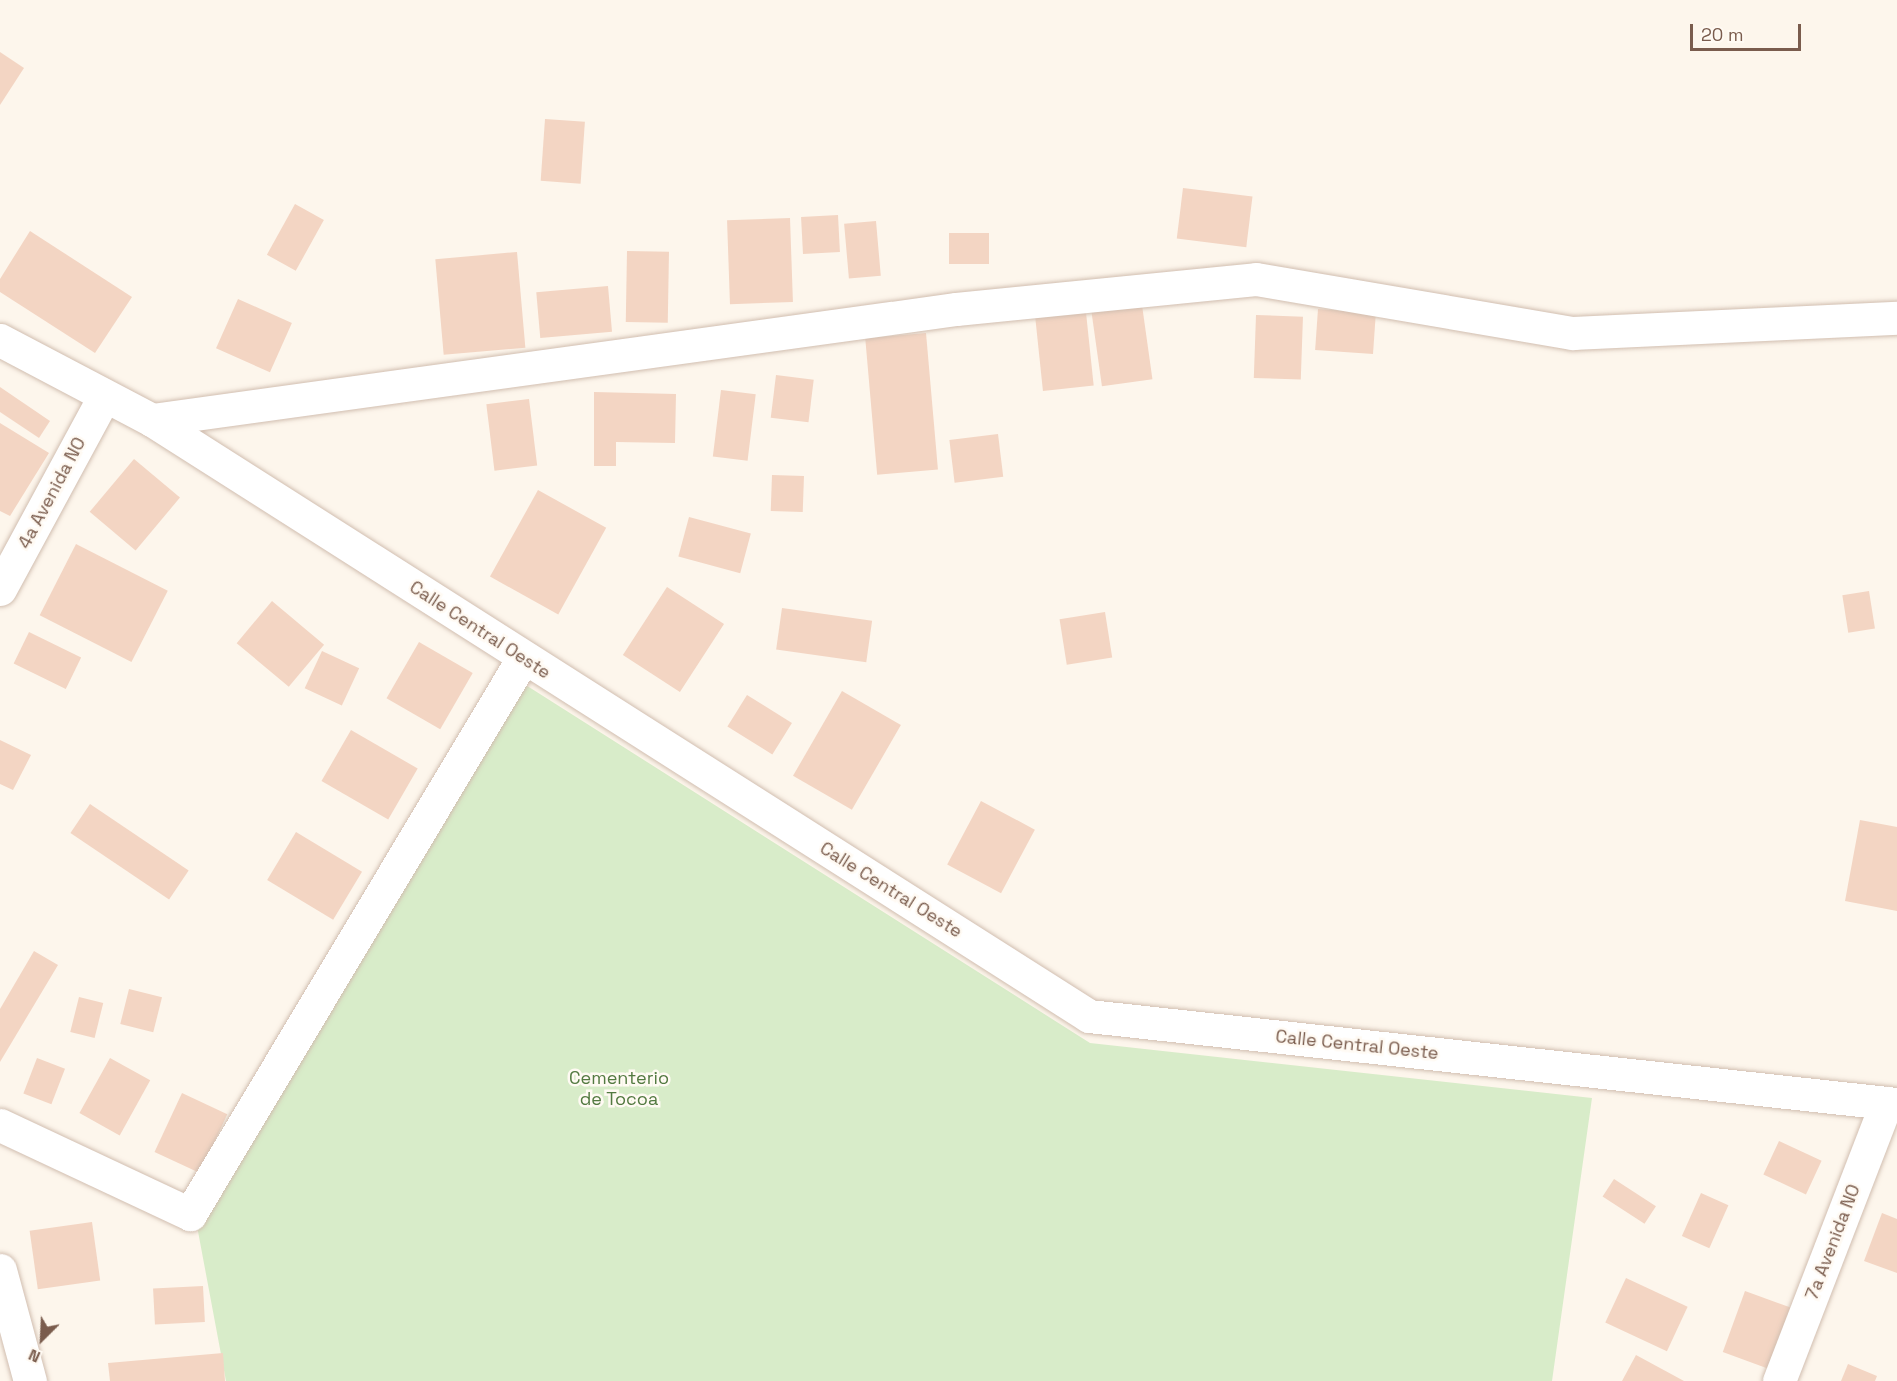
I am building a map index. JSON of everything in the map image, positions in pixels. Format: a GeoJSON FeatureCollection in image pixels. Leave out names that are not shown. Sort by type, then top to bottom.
{"type":"FeatureCollection","features":[{"type":"Feature","properties":{"kind":"street"},"geometry":{"type":"LineString","coordinates":[[152,420],[956,309],[1256,279],[1573,333],[1897,318]]}},
{"type":"Feature","properties":{"kind":"street","name":"Calle Central Oeste"},"geometry":{"type":"LineString","coordinates":[[0,340],[104,397],[152,420],[1089,1016],[1892,1103]]}},
{"type":"Feature","properties":{"kind":"street","name":"4a Avenida NO"},"geometry":{"type":"LineString","coordinates":[[0,589],[104,397]]}},
{"type":"Feature","properties":{"kind":"street"},"geometry":{"type":"LineString","coordinates":[[0,1125],[190,1214],[523,658]]}},
{"type":"Feature","properties":{"kind":"street","name":"7a Avenida NO"},"geometry":{"type":"LineString","coordinates":[[1779,1381],[1892,1103]]}},
{"type":"Feature","properties":{"kind":"street"},"geometry":{"type":"LineString","coordinates":[[0,1270],[30,1381]]}},
{"type":"Feature","properties":{"kind":"green space","name":"Cementerio de Tocoa"},"geometry":{"type":"Polygon","coordinates":[[[521,682],[1090,1043],[1592,1098],[1552,1381],[226,1381],[197,1226],[521,682]]]}},
{"type":"Feature","properties":{"kind":"building"},"geometry":{"type":"Polygon","coordinates":[[[0,52],[24,68],[0,105],[0,52]]]}},
{"type":"Feature","properties":{"kind":"building"},"geometry":{"type":"Polygon","coordinates":[[[545,119],[585,122],[581,184],[541,181],[545,119]]]}},
{"type":"Feature","properties":{"kind":"building"},"geometry":{"type":"Polygon","coordinates":[[[1183,188],[1252,197],[1246,247],[1177,239],[1183,188]]]}},
{"type":"Feature","properties":{"kind":"building"},"geometry":{"type":"Polygon","coordinates":[[[295,204],[324,220],[296,271],[267,255],[295,204]]]}},
{"type":"Feature","properties":{"kind":"building"},"geometry":{"type":"Polygon","coordinates":[[[838,215],[840,252],[803,254],[801,217],[838,215]]]}},
{"type":"Feature","properties":{"kind":"building"},"geometry":{"type":"Polygon","coordinates":[[[790,218],[793,302],[730,304],[727,220],[790,218]]]}},
{"type":"Feature","properties":{"kind":"building"},"geometry":{"type":"Polygon","coordinates":[[[876,221],[881,276],[849,279],[844,224],[876,221]]]}},
{"type":"Feature","properties":{"kind":"building"},"geometry":{"type":"Polygon","coordinates":[[[30,231],[132,297],[95,353],[0,292],[0,279],[30,231]]]}},
{"type":"Feature","properties":{"kind":"building"},"geometry":{"type":"Polygon","coordinates":[[[949,233],[989,233],[989,264],[949,264],[949,233]]]}},
{"type":"Feature","properties":{"kind":"building"},"geometry":{"type":"Polygon","coordinates":[[[627,251],[669,252],[668,323],[626,322],[627,251]]]}},
{"type":"Feature","properties":{"kind":"building"},"geometry":{"type":"Polygon","coordinates":[[[517,252],[525,348],[444,355],[435,259],[517,252]]]}},
{"type":"Feature","properties":{"kind":"building"},"geometry":{"type":"Polygon","coordinates":[[[608,286],[612,332],[540,338],[536,292],[608,286]]]}},
{"type":"Feature","properties":{"kind":"building"},"geometry":{"type":"Polygon","coordinates":[[[238,299],[292,323],[270,372],[216,348],[238,299]]]}},
{"type":"Feature","properties":{"kind":"building"},"geometry":{"type":"Polygon","coordinates":[[[1085,303],[1094,386],[1043,391],[1034,308],[1085,303]]]}},
{"type":"Feature","properties":{"kind":"building"},"geometry":{"type":"Polygon","coordinates":[[[1142,305],[1152,379],[1102,386],[1091,312],[1142,305]]]}},
{"type":"Feature","properties":{"kind":"building"},"geometry":{"type":"Polygon","coordinates":[[[1318,309],[1376,313],[1373,354],[1315,350],[1318,309]]]}},
{"type":"Feature","properties":{"kind":"building"},"geometry":{"type":"Polygon","coordinates":[[[1256,315],[1303,317],[1301,380],[1254,378],[1256,315]]]}},
{"type":"Feature","properties":{"kind":"building"},"geometry":{"type":"Polygon","coordinates":[[[926,333],[938,469],[877,475],[865,338],[926,333]]]}},
{"type":"Feature","properties":{"kind":"building"},"geometry":{"type":"Polygon","coordinates":[[[776,375],[814,380],[808,422],[771,418],[776,375]]]}},
{"type":"Feature","properties":{"kind":"building"},"geometry":{"type":"Polygon","coordinates":[[[0,387],[50,421],[39,438],[0,412],[0,387]]]}},
{"type":"Feature","properties":{"kind":"building"},"geometry":{"type":"Polygon","coordinates":[[[721,390],[756,394],[748,461],[713,457],[721,390]]]}},
{"type":"Feature","properties":{"kind":"building"},"geometry":{"type":"Polygon","coordinates":[[[594,392],[676,394],[675,443],[616,442],[616,466],[594,466],[594,392]]]}},
{"type":"Feature","properties":{"kind":"building"},"geometry":{"type":"Polygon","coordinates":[[[529,399],[537,466],[494,471],[486,404],[529,399]]]}},
{"type":"Feature","properties":{"kind":"building"},"geometry":{"type":"Polygon","coordinates":[[[0,423],[49,453],[10,516],[0,511],[0,423]]]}},
{"type":"Feature","properties":{"kind":"building"},"geometry":{"type":"Polygon","coordinates":[[[998,434],[1003,477],[955,483],[949,440],[998,434]]]}},
{"type":"Feature","properties":{"kind":"building"},"geometry":{"type":"Polygon","coordinates":[[[134,459],[180,498],[136,550],[90,512],[134,459]]]}},
{"type":"Feature","properties":{"kind":"building"},"geometry":{"type":"Polygon","coordinates":[[[772,475],[804,476],[803,512],[771,511],[772,475]]]}},
{"type":"Feature","properties":{"kind":"building"},"geometry":{"type":"Polygon","coordinates":[[[538,490],[606,528],[558,614],[490,577],[538,490]]]}},
{"type":"Feature","properties":{"kind":"building"},"geometry":{"type":"Polygon","coordinates":[[[689,517],[751,534],[740,573],[678,557],[689,517]]]}},
{"type":"Feature","properties":{"kind":"building"},"geometry":{"type":"Polygon","coordinates":[[[76,544],[168,591],[131,662],[40,615],[76,544]]]}},
{"type":"Feature","properties":{"kind":"building"},"geometry":{"type":"Polygon","coordinates":[[[667,587],[724,624],[680,692],[623,655],[667,587]]]}},
{"type":"Feature","properties":{"kind":"building"},"geometry":{"type":"Polygon","coordinates":[[[1869,591],[1875,629],[1848,633],[1842,595],[1869,591]]]}},
{"type":"Feature","properties":{"kind":"building"},"geometry":{"type":"Polygon","coordinates":[[[272,601],[324,645],[289,687],[237,643],[272,601]]]}},
{"type":"Feature","properties":{"kind":"building"},"geometry":{"type":"Polygon","coordinates":[[[782,608],[872,621],[866,662],[776,650],[782,608]]]}},
{"type":"Feature","properties":{"kind":"building"},"geometry":{"type":"Polygon","coordinates":[[[1105,612],[1112,657],[1067,665],[1060,619],[1105,612]]]}},
{"type":"Feature","properties":{"kind":"building"},"geometry":{"type":"Polygon","coordinates":[[[29,632],[81,657],[66,689],[14,663],[29,632]]]}},
{"type":"Feature","properties":{"kind":"building"},"geometry":{"type":"Polygon","coordinates":[[[419,642],[473,673],[440,729],[386,698],[419,642]]]}},
{"type":"Feature","properties":{"kind":"building"},"geometry":{"type":"Polygon","coordinates":[[[322,651],[359,668],[342,705],[305,688],[322,651]]]}},
{"type":"Feature","properties":{"kind":"building"},"geometry":{"type":"Polygon","coordinates":[[[842,691],[901,725],[852,810],[793,776],[842,691]]]}},
{"type":"Feature","properties":{"kind":"building"},"geometry":{"type":"Polygon","coordinates":[[[747,695],[792,723],[772,754],[727,726],[747,695]]]}},
{"type":"Feature","properties":{"kind":"building"},"geometry":{"type":"Polygon","coordinates":[[[351,730],[418,768],[388,820],[322,781],[351,730]]]}},
{"type":"Feature","properties":{"kind":"building"},"geometry":{"type":"Polygon","coordinates":[[[0,740],[31,755],[13,790],[0,784],[0,740]]]}},
{"type":"Feature","properties":{"kind":"building"},"geometry":{"type":"Polygon","coordinates":[[[981,801],[1035,830],[1001,893],[947,865],[981,801]]]}},
{"type":"Feature","properties":{"kind":"building"},"geometry":{"type":"Polygon","coordinates":[[[90,804],[189,871],[169,900],[70,833],[90,804]]]}},
{"type":"Feature","properties":{"kind":"building"},"geometry":{"type":"Polygon","coordinates":[[[1860,820],[1897,827],[1897,911],[1845,901],[1860,820]]]}},
{"type":"Feature","properties":{"kind":"building"},"geometry":{"type":"Polygon","coordinates":[[[296,832],[362,872],[333,920],[267,880],[296,832]]]}},
{"type":"Feature","properties":{"kind":"building"},"geometry":{"type":"Polygon","coordinates":[[[34,951],[58,965],[0,1062],[0,1009],[34,951]]]}},
{"type":"Feature","properties":{"kind":"building"},"geometry":{"type":"Polygon","coordinates":[[[129,989],[162,997],[153,1032],[120,1024],[129,989]]]}},
{"type":"Feature","properties":{"kind":"building"},"geometry":{"type":"Polygon","coordinates":[[[79,997],[103,1003],[95,1038],[70,1032],[79,997]]]}},
{"type":"Feature","properties":{"kind":"building"},"geometry":{"type":"Polygon","coordinates":[[[37,1058],[65,1069],[51,1104],[23,1093],[37,1058]]]}},
{"type":"Feature","properties":{"kind":"building"},"geometry":{"type":"Polygon","coordinates":[[[110,1058],[150,1080],[120,1135],[79,1113],[110,1058]]]}},
{"type":"Feature","properties":{"kind":"building"},"geometry":{"type":"Polygon","coordinates":[[[182,1093],[227,1114],[200,1173],[155,1152],[182,1093]]]}},
{"type":"Feature","properties":{"kind":"building"},"geometry":{"type":"Polygon","coordinates":[[[1779,1141],[1822,1161],[1806,1194],[1763,1175],[1779,1141]]]}},
{"type":"Feature","properties":{"kind":"building"},"geometry":{"type":"Polygon","coordinates":[[[1614,1179],[1656,1206],[1644,1224],[1603,1197],[1614,1179]]]}},
{"type":"Feature","properties":{"kind":"building"},"geometry":{"type":"Polygon","coordinates":[[[1701,1193],[1728,1205],[1709,1248],[1682,1236],[1701,1193]]]}},
{"type":"Feature","properties":{"kind":"building"},"geometry":{"type":"Polygon","coordinates":[[[1882,1213],[1897,1219],[1897,1273],[1864,1261],[1882,1213]]]}},
{"type":"Feature","properties":{"kind":"building"},"geometry":{"type":"Polygon","coordinates":[[[92,1222],[100,1280],[38,1289],[30,1231],[92,1222]]]}},
{"type":"Feature","properties":{"kind":"building"},"geometry":{"type":"Polygon","coordinates":[[[1626,1278],[1688,1307],[1667,1351],[1605,1322],[1626,1278]]]}},
{"type":"Feature","properties":{"kind":"building"},"geometry":{"type":"Polygon","coordinates":[[[203,1286],[205,1322],[155,1325],[153,1289],[203,1286]]]}},
{"type":"Feature","properties":{"kind":"building"},"geometry":{"type":"Polygon","coordinates":[[[1745,1291],[1792,1308],[1770,1369],[1723,1352],[1745,1291]]]}},
{"type":"Feature","properties":{"kind":"building"},"geometry":{"type":"Polygon","coordinates":[[[223,1353],[225,1381],[110,1381],[108,1363],[223,1353]]]}},
{"type":"Feature","properties":{"kind":"building"},"geometry":{"type":"Polygon","coordinates":[[[1636,1355],[1684,1381],[1622,1381],[1636,1355]]]}},
{"type":"Feature","properties":{"kind":"building"},"geometry":{"type":"Polygon","coordinates":[[[1848,1364],[1877,1376],[1875,1381],[1841,1381],[1848,1364]]]}}]}
